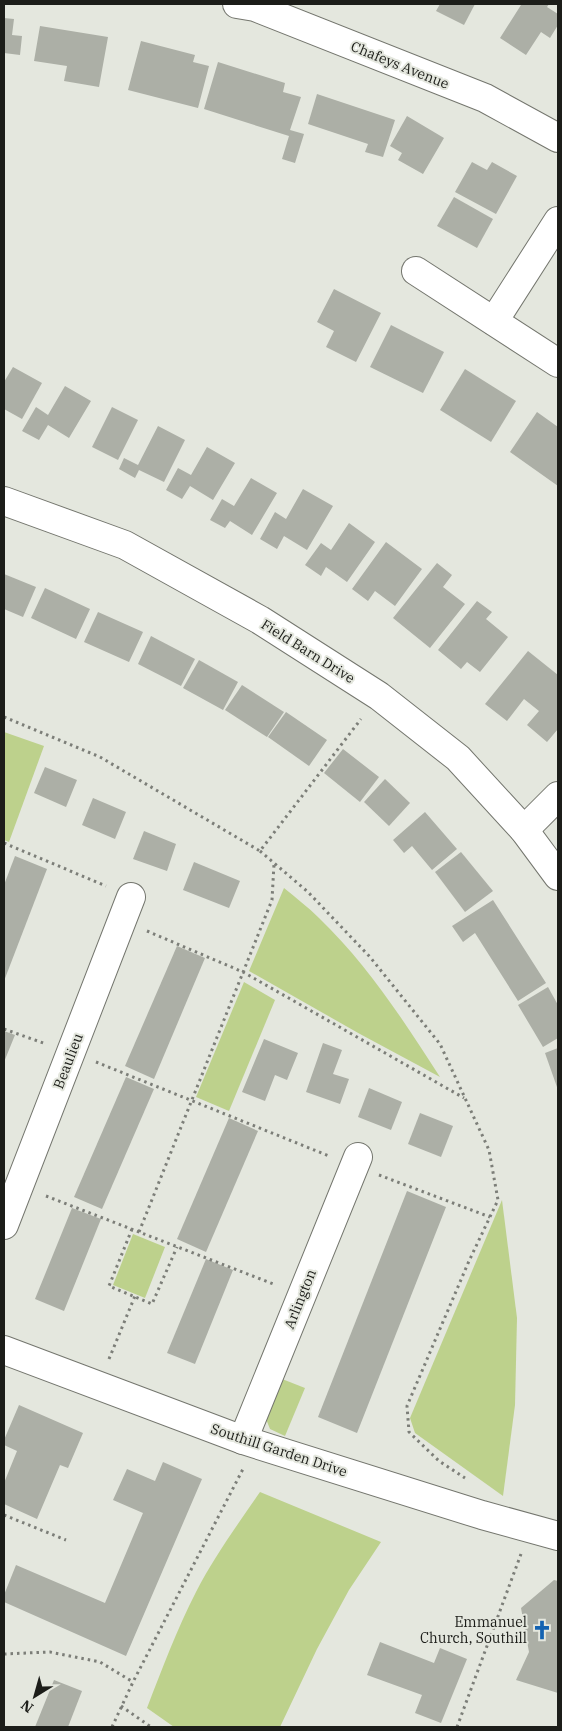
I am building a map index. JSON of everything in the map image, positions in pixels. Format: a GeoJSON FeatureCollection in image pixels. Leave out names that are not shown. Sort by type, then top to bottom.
{"type":"FeatureCollection","features":[{"type":"Feature","properties":{"kind":"street","name":"Chafeys Avenue"},"geometry":{"type":"LineString","coordinates":[[238,4],[255,7],[484,98],[558,138]]}},
{"type":"Feature","properties":{"kind":"street"},"geometry":{"type":"LineString","coordinates":[[494,321],[558,221]]}},
{"type":"Feature","properties":{"kind":"street"},"geometry":{"type":"LineString","coordinates":[[416,271],[558,363]]}},
{"type":"Feature","properties":{"kind":"street","name":"Field Barn Drive"},"geometry":{"type":"LineString","coordinates":[[4,501],[125,546],[260,620],[379,696],[458,758],[524,830],[558,876]]}},
{"type":"Feature","properties":{"kind":"street"},"geometry":{"type":"LineString","coordinates":[[524,830],[558,796]]}},
{"type":"Feature","properties":{"kind":"street","name":"Beaulieu"},"geometry":{"type":"LineString","coordinates":[[4,1225],[127,909]]}},
{"type":"Feature","properties":{"kind":"street","name":"Arlington"},"geometry":{"type":"LineString","coordinates":[[250,1442],[302,1295],[356,1162]]}},
{"type":"Feature","properties":{"kind":"street","name":"Southill Garden Drive"},"geometry":{"type":"LineString","coordinates":[[4,1350],[250,1442],[482,1516],[558,1536]]}},
{"type":"Feature","properties":{"kind":"path"},"geometry":{"type":"LineString","coordinates":[[260,851],[379,696]]}},
{"type":"Feature","properties":{"kind":"path"},"geometry":{"type":"LineString","coordinates":[[4,717],[100,757],[260,851],[308,892],[370,958],[440,1044],[489,1150],[498,1200],[407,1406],[409,1432],[439,1462],[472,1482]]}},
{"type":"Feature","properties":{"kind":"path"},"geometry":{"type":"LineString","coordinates":[[4,843],[243,972],[465,1098]]}},
{"type":"Feature","properties":{"kind":"path"},"geometry":{"type":"LineString","coordinates":[[139,1232],[272,900],[274,864]]}},
{"type":"Feature","properties":{"kind":"path"},"geometry":{"type":"LineString","coordinates":[[4,1029],[72,1053],[356,1162],[490,1217]]}},
{"type":"Feature","properties":{"kind":"path"},"geometry":{"type":"LineString","coordinates":[[19,1185],[302,1295]]}},
{"type":"Feature","properties":{"kind":"path"},"geometry":{"type":"LineString","coordinates":[[132,1229],[109,1286],[152,1304],[177,1247]]}},
{"type":"Feature","properties":{"kind":"path"},"geometry":{"type":"LineString","coordinates":[[98,1385],[135,1296]]}},
{"type":"Feature","properties":{"kind":"path"},"geometry":{"type":"LineString","coordinates":[[112,1727],[132,1682],[250,1442]]}},
{"type":"Feature","properties":{"kind":"path"},"geometry":{"type":"LineString","coordinates":[[4,1515],[66,1540]]}},
{"type":"Feature","properties":{"kind":"path"},"geometry":{"type":"LineString","coordinates":[[457,1727],[530,1529]]}},
{"type":"Feature","properties":{"kind":"path"},"geometry":{"type":"LineString","coordinates":[[4,1654],[50,1652],[100,1662],[132,1682]]}},
{"type":"Feature","properties":{"kind":"path"},"geometry":{"type":"LineString","coordinates":[[121,1706],[151,1727]]}},
{"type":"Feature","properties":{"kind":"green space"},"geometry":{"type":"Polygon","coordinates":[[[4,732],[44,746],[9,842],[4,840],[4,732]]]}},
{"type":"Feature","properties":{"kind":"green space"},"geometry":{"type":"Polygon","coordinates":[[[284,888],[315,914],[353,954],[399,1014],[440,1077],[249,971],[284,888]]]}},
{"type":"Feature","properties":{"kind":"green space"},"geometry":{"type":"Polygon","coordinates":[[[244,982],[275,1000],[229,1111],[196,1097],[244,982]]]}},
{"type":"Feature","properties":{"kind":"green space"},"geometry":{"type":"Polygon","coordinates":[[[502,1200],[517,1318],[515,1405],[503,1496],[415,1433],[410,1418],[502,1200]]]}},
{"type":"Feature","properties":{"kind":"green space"},"geometry":{"type":"Polygon","coordinates":[[[133,1234],[165,1247],[145,1298],[113,1285],[133,1234]]]}},
{"type":"Feature","properties":{"kind":"green space"},"geometry":{"type":"Polygon","coordinates":[[[277,1377],[305,1388],[285,1436],[270,1429],[266,1419],[277,1377]]]}},
{"type":"Feature","properties":{"kind":"green space"},"geometry":{"type":"Polygon","coordinates":[[[260,1492],[381,1542],[349,1590],[317,1649],[280,1727],[174,1727],[147,1708],[176,1635],[196,1592],[218,1553],[260,1492]]]}},
{"type":"Feature","properties":{"kind":"building"},"geometry":{"type":"Polygon","coordinates":[[[440,4],[475,4],[464,25],[436,11],[440,4]]]}},
{"type":"Feature","properties":{"kind":"building"},"geometry":{"type":"Polygon","coordinates":[[[519,4],[549,4],[547,7],[558,14],[558,25],[550,38],[541,32],[526,55],[500,38],[521,5],[519,4]]]}},
{"type":"Feature","properties":{"kind":"building"},"geometry":{"type":"Polygon","coordinates":[[[4,18],[14,19],[12,35],[22,36],[20,55],[4,53],[4,18]]]}},
{"type":"Feature","properties":{"kind":"building"},"geometry":{"type":"Polygon","coordinates":[[[40,26],[108,37],[99,87],[64,81],[67,66],[34,61],[40,26]]]}},
{"type":"Feature","properties":{"kind":"building"},"geometry":{"type":"Polygon","coordinates":[[[141,41],[195,55],[193,62],[209,66],[198,108],[128,90],[141,41]]]}},
{"type":"Feature","properties":{"kind":"building"},"geometry":{"type":"Polygon","coordinates":[[[218,62],[285,83],[283,92],[301,97],[290,130],[304,134],[295,163],[282,159],[289,136],[204,109],[218,62]]]}},
{"type":"Feature","properties":{"kind":"building"},"geometry":{"type":"Polygon","coordinates":[[[317,94],[395,120],[383,157],[365,152],[368,144],[308,124],[317,94]]]}},
{"type":"Feature","properties":{"kind":"building"},"geometry":{"type":"Polygon","coordinates":[[[407,116],[444,138],[423,174],[398,160],[402,153],[390,146],[407,116]]]}},
{"type":"Feature","properties":{"kind":"building"},"geometry":{"type":"Polygon","coordinates":[[[472,162],[487,170],[492,162],[517,176],[496,214],[455,192],[472,162]]]}},
{"type":"Feature","properties":{"kind":"building"},"geometry":{"type":"Polygon","coordinates":[[[454,197],[493,219],[477,248],[437,226],[454,197]]]}},
{"type":"Feature","properties":{"kind":"building"},"geometry":{"type":"Polygon","coordinates":[[[334,289],[381,313],[356,362],[326,347],[334,331],[317,322],[334,289]]]}},
{"type":"Feature","properties":{"kind":"building"},"geometry":{"type":"Polygon","coordinates":[[[391,325],[444,352],[423,393],[370,367],[391,325]]]}},
{"type":"Feature","properties":{"kind":"building"},"geometry":{"type":"Polygon","coordinates":[[[13,367],[42,383],[22,419],[4,409],[4,382],[13,367]]]}},
{"type":"Feature","properties":{"kind":"building"},"geometry":{"type":"Polygon","coordinates":[[[465,369],[516,401],[491,442],[440,410],[465,369]]]}},
{"type":"Feature","properties":{"kind":"building"},"geometry":{"type":"Polygon","coordinates":[[[65,386],[91,401],[69,438],[48,425],[39,440],[22,431],[36,407],[48,415],[65,386]]]}},
{"type":"Feature","properties":{"kind":"building"},"geometry":{"type":"Polygon","coordinates":[[[112,407],[138,420],[118,460],[92,447],[112,407]]]}},
{"type":"Feature","properties":{"kind":"building"},"geometry":{"type":"Polygon","coordinates":[[[537,412],[558,427],[558,486],[510,452],[537,412]]]}},
{"type":"Feature","properties":{"kind":"building"},"geometry":{"type":"Polygon","coordinates":[[[158,426],[185,440],[164,482],[139,470],[135,478],[119,469],[124,458],[138,465],[158,426]]]}},
{"type":"Feature","properties":{"kind":"building"},"geometry":{"type":"Polygon","coordinates":[[[207,447],[235,463],[213,500],[190,486],[182,499],[166,490],[178,468],[191,475],[207,447]]]}},
{"type":"Feature","properties":{"kind":"building"},"geometry":{"type":"Polygon","coordinates":[[[251,478],[277,493],[252,535],[230,521],[225,528],[210,520],[222,499],[234,506],[251,478]]]}},
{"type":"Feature","properties":{"kind":"building"},"geometry":{"type":"Polygon","coordinates":[[[303,489],[333,506],[307,550],[284,536],[277,549],[260,539],[275,512],[286,519],[303,489]]]}},
{"type":"Feature","properties":{"kind":"building"},"geometry":{"type":"Polygon","coordinates":[[[349,523],[375,542],[347,582],[326,567],[321,576],[305,565],[321,543],[331,550],[349,523]]]}},
{"type":"Feature","properties":{"kind":"building"},"geometry":{"type":"Polygon","coordinates":[[[386,542],[422,569],[395,606],[375,591],[368,601],[352,589],[386,542]]]}},
{"type":"Feature","properties":{"kind":"building"},"geometry":{"type":"Polygon","coordinates":[[[437,563],[452,575],[443,587],[465,604],[430,648],[393,618],[437,563]]]}},
{"type":"Feature","properties":{"kind":"building"},"geometry":{"type":"Polygon","coordinates":[[[4,574],[36,587],[23,617],[4,609],[4,574]]]}},
{"type":"Feature","properties":{"kind":"building"},"geometry":{"type":"Polygon","coordinates":[[[45,588],[90,609],[76,639],[31,618],[45,588]]]}},
{"type":"Feature","properties":{"kind":"building"},"geometry":{"type":"Polygon","coordinates":[[[477,601],[492,612],[486,619],[508,637],[480,672],[467,662],[461,669],[438,650],[477,601]]]}},
{"type":"Feature","properties":{"kind":"building"},"geometry":{"type":"Polygon","coordinates":[[[98,612],[143,632],[129,662],[84,642],[98,612]]]}},
{"type":"Feature","properties":{"kind":"building"},"geometry":{"type":"Polygon","coordinates":[[[151,636],[195,659],[181,686],[138,664],[151,636]]]}},
{"type":"Feature","properties":{"kind":"building"},"geometry":{"type":"Polygon","coordinates":[[[528,651],[558,675],[558,729],[547,742],[527,725],[539,711],[524,699],[507,721],[485,704],[528,651]]]}},
{"type":"Feature","properties":{"kind":"building"},"geometry":{"type":"Polygon","coordinates":[[[199,660],[238,682],[223,710],[183,688],[199,660]]]}},
{"type":"Feature","properties":{"kind":"building"},"geometry":{"type":"Polygon","coordinates":[[[242,685],[284,712],[267,737],[225,710],[242,685]]]}},
{"type":"Feature","properties":{"kind":"building"},"geometry":{"type":"Polygon","coordinates":[[[286,712],[327,740],[309,766],[268,737],[286,712]]]}},
{"type":"Feature","properties":{"kind":"building"},"geometry":{"type":"Polygon","coordinates":[[[343,749],[379,777],[360,802],[324,773],[343,749]]]}},
{"type":"Feature","properties":{"kind":"building"},"geometry":{"type":"Polygon","coordinates":[[[45,767],[77,780],[66,807],[34,793],[45,767]]]}},
{"type":"Feature","properties":{"kind":"building"},"geometry":{"type":"Polygon","coordinates":[[[385,779],[410,803],[389,826],[364,802],[385,779]]]}},
{"type":"Feature","properties":{"kind":"building"},"geometry":{"type":"Polygon","coordinates":[[[93,798],[126,812],[115,839],[82,825],[93,798]]]}},
{"type":"Feature","properties":{"kind":"building"},"geometry":{"type":"Polygon","coordinates":[[[425,812],[457,849],[432,870],[412,846],[404,853],[393,840],[425,812]]]}},
{"type":"Feature","properties":{"kind":"building"},"geometry":{"type":"Polygon","coordinates":[[[144,831],[176,844],[167,871],[133,859],[144,831]]]}},
{"type":"Feature","properties":{"kind":"building"},"geometry":{"type":"Polygon","coordinates":[[[461,852],[493,891],[465,912],[435,872],[461,852]]]}},
{"type":"Feature","properties":{"kind":"building"},"geometry":{"type":"Polygon","coordinates":[[[15,856],[47,869],[4,981],[4,885],[15,856]]]}},
{"type":"Feature","properties":{"kind":"building"},"geometry":{"type":"Polygon","coordinates":[[[194,862],[240,881],[229,908],[183,890],[194,862]]]}},
{"type":"Feature","properties":{"kind":"building"},"geometry":{"type":"Polygon","coordinates":[[[493,900],[546,983],[518,1001],[475,933],[463,942],[452,926],[493,900]]]}},
{"type":"Feature","properties":{"kind":"building"},"geometry":{"type":"Polygon","coordinates":[[[177,946],[205,958],[154,1079],[125,1066],[177,946]]]}},
{"type":"Feature","properties":{"kind":"building"},"geometry":{"type":"Polygon","coordinates":[[[548,987],[558,1005],[558,1038],[543,1047],[518,1005],[548,987]]]}},
{"type":"Feature","properties":{"kind":"building"},"geometry":{"type":"Polygon","coordinates":[[[4,1031],[15,1035],[4,1062],[4,1031]]]}},
{"type":"Feature","properties":{"kind":"building"},"geometry":{"type":"Polygon","coordinates":[[[264,1039],[298,1053],[287,1080],[275,1075],[265,1101],[242,1092],[264,1039]]]}},
{"type":"Feature","properties":{"kind":"building"},"geometry":{"type":"Polygon","coordinates":[[[323,1043],[342,1050],[333,1074],[349,1079],[340,1104],[306,1092],[323,1043]]]}},
{"type":"Feature","properties":{"kind":"building"},"geometry":{"type":"Polygon","coordinates":[[[558,1048],[558,1090],[545,1053],[558,1048]]]}},
{"type":"Feature","properties":{"kind":"building"},"geometry":{"type":"Polygon","coordinates":[[[126,1077],[154,1089],[102,1209],[74,1197],[126,1077]]]}},
{"type":"Feature","properties":{"kind":"building"},"geometry":{"type":"Polygon","coordinates":[[[369,1088],[402,1102],[391,1130],[358,1117],[369,1088]]]}},
{"type":"Feature","properties":{"kind":"building"},"geometry":{"type":"Polygon","coordinates":[[[420,1113],[453,1126],[441,1157],[408,1144],[420,1113]]]}},
{"type":"Feature","properties":{"kind":"building"},"geometry":{"type":"Polygon","coordinates":[[[229,1118],[258,1131],[206,1252],[177,1239],[229,1118]]]}},
{"type":"Feature","properties":{"kind":"building"},"geometry":{"type":"Polygon","coordinates":[[[407,1191],[446,1207],[357,1433],[318,1417],[407,1191]]]}},
{"type":"Feature","properties":{"kind":"building"},"geometry":{"type":"Polygon","coordinates":[[[72,1208],[101,1219],[64,1311],[35,1299],[72,1208]]]}},
{"type":"Feature","properties":{"kind":"building"},"geometry":{"type":"Polygon","coordinates":[[[206,1259],[233,1270],[195,1364],[167,1353],[206,1259]]]}},
{"type":"Feature","properties":{"kind":"building"},"geometry":{"type":"Polygon","coordinates":[[[19,1405],[83,1433],[68,1468],[60,1465],[37,1519],[4,1504],[4,1483],[17,1451],[4,1445],[4,1440],[19,1405]]]}},
{"type":"Feature","properties":{"kind":"building"},"geometry":{"type":"Polygon","coordinates":[[[163,1462],[202,1479],[126,1656],[4,1602],[4,1595],[16,1565],[105,1603],[143,1513],[113,1500],[127,1469],[155,1481],[163,1462]]]}},
{"type":"Feature","properties":{"kind":"building","name":"Emmanuel Church, Southill"},"geometry":{"type":"Polygon","coordinates":[[[554,1580],[558,1581],[558,1693],[516,1680],[529,1652],[521,1608],[554,1580]]]}},
{"type":"Feature","properties":{"kind":"building"},"geometry":{"type":"Polygon","coordinates":[[[380,1642],[434,1663],[440,1648],[467,1659],[441,1723],[415,1713],[422,1695],[367,1675],[380,1642]]]}},
{"type":"Feature","properties":{"kind":"building"},"geometry":{"type":"Polygon","coordinates":[[[54,1680],[82,1691],[68,1727],[35,1727],[54,1680]]]}},
{"type":"Feature","properties":{"kind":"place","name":"Emmanuel Church, Southill"},"geometry":{"type":"Point","coordinates":[542,1630]}}]}
